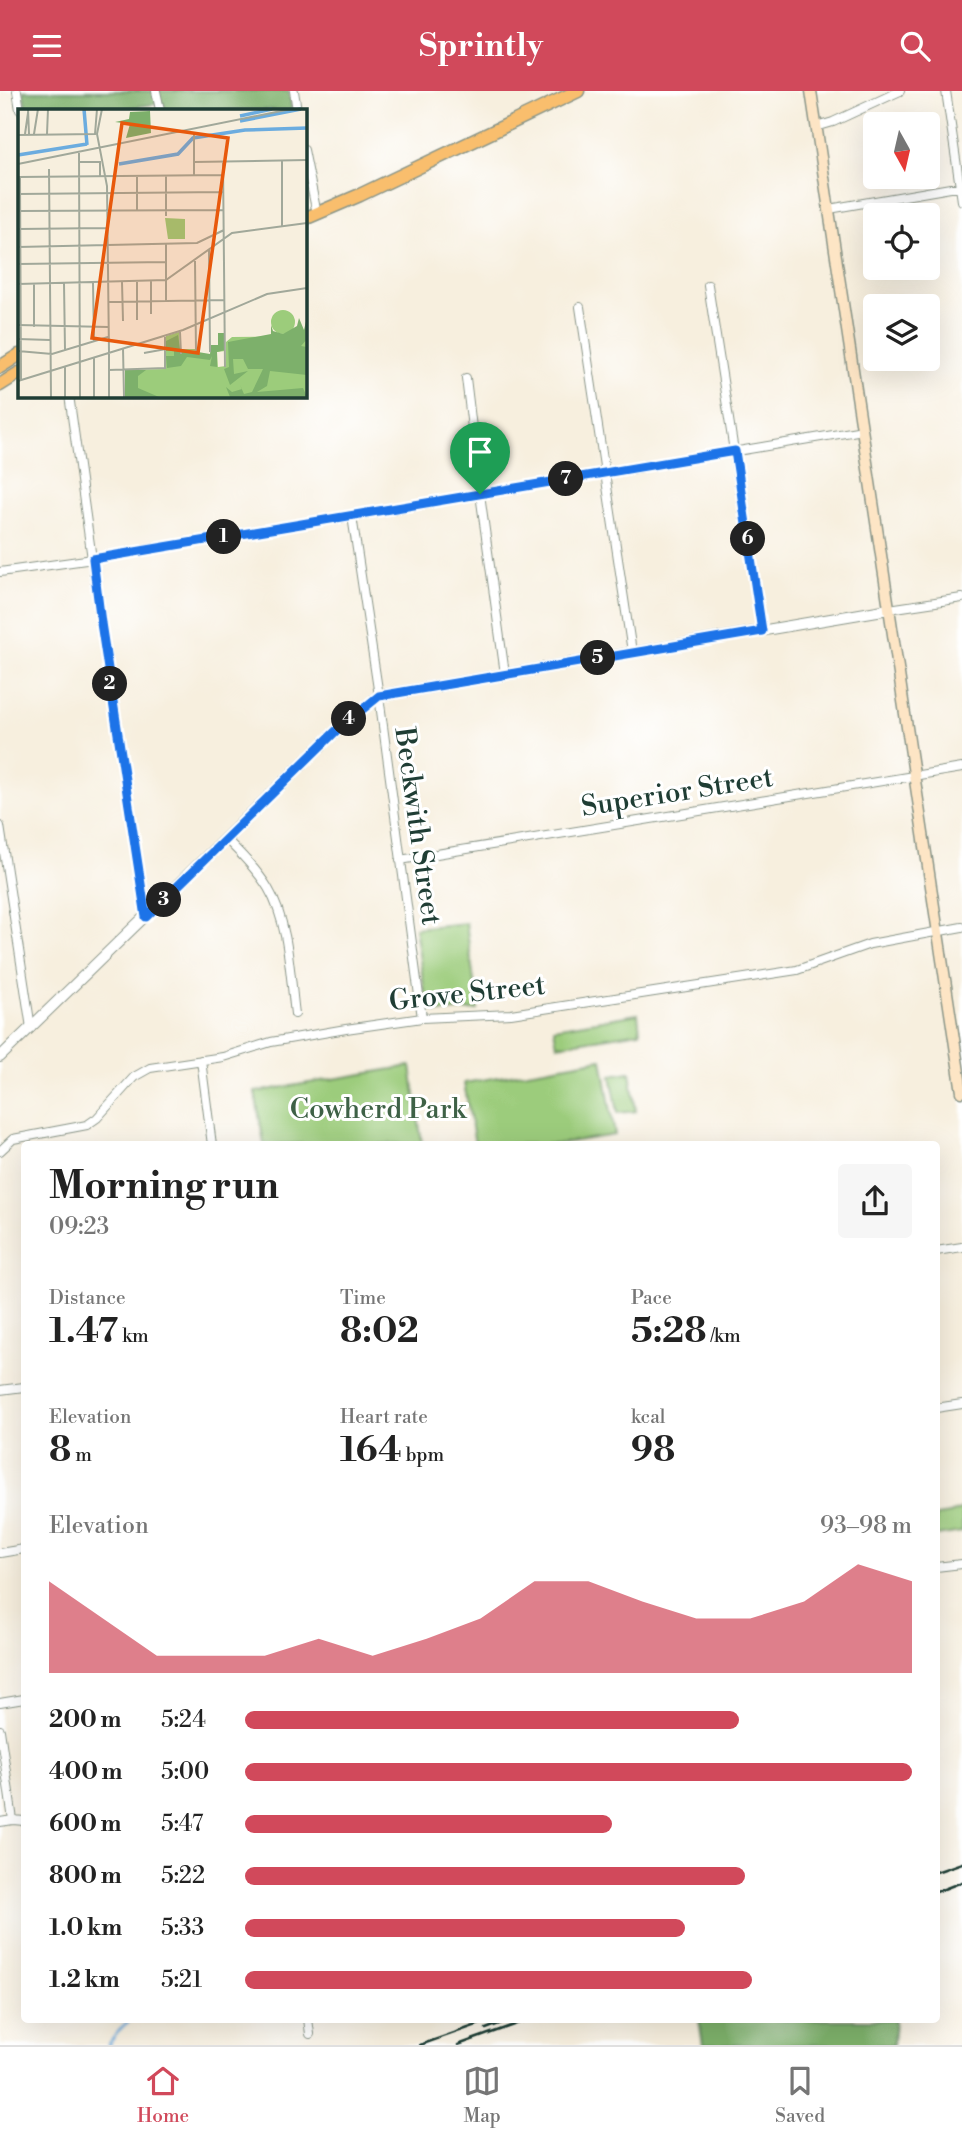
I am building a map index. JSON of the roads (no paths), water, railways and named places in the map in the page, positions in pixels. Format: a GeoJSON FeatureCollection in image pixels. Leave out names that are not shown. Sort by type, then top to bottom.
{"type":"FeatureCollection","features":[{"type":"Feature","properties":{"kind":"main road"},"geometry":{"type":"LineString","coordinates":[[311,217],[578,91]]}},
{"type":"Feature","properties":{"kind":"main road"},"geometry":{"type":"LineString","coordinates":[[811,91],[962,1090]]}},
{"type":"Feature","properties":{"kind":"main road"},"geometry":{"type":"LineString","coordinates":[[0,367],[18,356]]}},
{"type":"Feature","properties":{"kind":"main road"},"geometry":{"type":"LineString","coordinates":[[0,384],[18,374]]}},
{"type":"Feature","properties":{"kind":"street"},"geometry":{"type":"LineString","coordinates":[[17,91],[20,109]]}},
{"type":"Feature","properties":{"kind":"street"},"geometry":{"type":"LineString","coordinates":[[156,91],[160,109]]}},
{"type":"Feature","properties":{"kind":"street"},"geometry":{"type":"LineString","coordinates":[[294,91],[297,109]]}},
{"type":"Feature","properties":{"kind":"street"},"geometry":{"type":"LineString","coordinates":[[816,127],[833,122],[900,91]]}},
{"type":"Feature","properties":{"kind":"street"},"geometry":{"type":"LineString","coordinates":[[946,91],[962,201]]}},
{"type":"Feature","properties":{"kind":"street"},"geometry":{"type":"LineString","coordinates":[[306,169],[311,217]]}},
{"type":"Feature","properties":{"kind":"street"},"geometry":{"type":"LineString","coordinates":[[829,209],[961,187]]}},
{"type":"Feature","properties":{"kind":"street"},"geometry":{"type":"LineString","coordinates":[[708,285],[762,631]]}},
{"type":"Feature","properties":{"kind":"street"},"geometry":{"type":"LineString","coordinates":[[580,307],[632,652]]}},
{"type":"Feature","properties":{"kind":"street"},"geometry":{"type":"LineString","coordinates":[[466,377],[505,674]]}},
{"type":"Feature","properties":{"kind":"street"},"geometry":{"type":"LineString","coordinates":[[69,397],[146,917]]}},
{"type":"Feature","properties":{"kind":"street"},"geometry":{"type":"LineString","coordinates":[[0,572],[93,559],[863,430]]}},
{"type":"Feature","properties":{"kind":"street","name":"Beckwith Street"},"geometry":{"type":"LineString","coordinates":[[352,516],[422,1018]]}},
{"type":"Feature","properties":{"kind":"street"},"geometry":{"type":"LineString","coordinates":[[0,1057],[338,729],[379,696],[889,609],[962,599]]}},
{"type":"Feature","properties":{"kind":"street","name":"Superior Street"},"geometry":{"type":"LineString","coordinates":[[400,860],[962,768]]}},
{"type":"Feature","properties":{"kind":"street"},"geometry":{"type":"LineString","coordinates":[[0,826],[31,1028]]}},
{"type":"Feature","properties":{"kind":"street"},"geometry":{"type":"LineString","coordinates":[[226,839],[253,868],[275,901],[284,935],[295,1014]]}},
{"type":"Feature","properties":{"kind":"street","name":"Grove Street"},"geometry":{"type":"LineString","coordinates":[[0,1151],[13,1139],[87,1125],[97,1118],[134,1077],[150,1068],[223,1056],[271,1042],[422,1018],[511,1014],[797,969],[870,944],[962,927]]}},
{"type":"Feature","properties":{"kind":"street"},"geometry":{"type":"LineString","coordinates":[[201,1060],[211,1141]]}},
{"type":"Feature","properties":{"kind":"street"},"geometry":{"type":"LineString","coordinates":[[940,1250],[962,1247]]}},
{"type":"Feature","properties":{"kind":"street"},"geometry":{"type":"LineString","coordinates":[[0,1390],[21,1387]]}},
{"type":"Feature","properties":{"kind":"street"},"geometry":{"type":"LineString","coordinates":[[940,1407],[962,1404]]}},
{"type":"Feature","properties":{"kind":"street"},"geometry":{"type":"LineString","coordinates":[[0,1553],[21,1550]]}},
{"type":"Feature","properties":{"kind":"street"},"geometry":{"type":"LineString","coordinates":[[940,1567],[962,1564]]}},
{"type":"Feature","properties":{"kind":"street"},"geometry":{"type":"LineString","coordinates":[[0,1703],[21,1700]]}},
{"type":"Feature","properties":{"kind":"street"},"geometry":{"type":"LineString","coordinates":[[0,1730],[13,1820]]}},
{"type":"Feature","properties":{"kind":"street"},"geometry":{"type":"LineString","coordinates":[[0,1822],[21,1821]]}},
{"type":"Feature","properties":{"kind":"street"},"geometry":{"type":"LineString","coordinates":[[308,2023],[310,2034]]}},
{"type":"Feature","properties":{"kind":"waterway"},"geometry":{"type":"LineString","coordinates":[[108,2045],[126,2023]]}},
{"type":"Feature","properties":{"kind":"railway"},"geometry":{"type":"LineString","coordinates":[[940,1871],[962,1863]]}},
{"type":"Feature","properties":{"kind":"railway"},"geometry":{"type":"LineString","coordinates":[[940,1890],[962,1882]]}},
{"type":"Feature","properties":{"kind":"railway"},"geometry":{"type":"LineString","coordinates":[[420,2045],[483,2023]]}},
{"type":"Feature","properties":{"kind":"railway"},"geometry":{"type":"LineString","coordinates":[[486,2029],[502,2023]]}},
{"type":"Feature","properties":{"kind":"railway"},"geometry":{"type":"LineString","coordinates":[[458,2045],[519,2023]]}},
{"type":"Feature","properties":{"kind":"park label","name":"Cowherd Park"},"geometry":{"type":"Point","coordinates":[378,1108]}}]}
